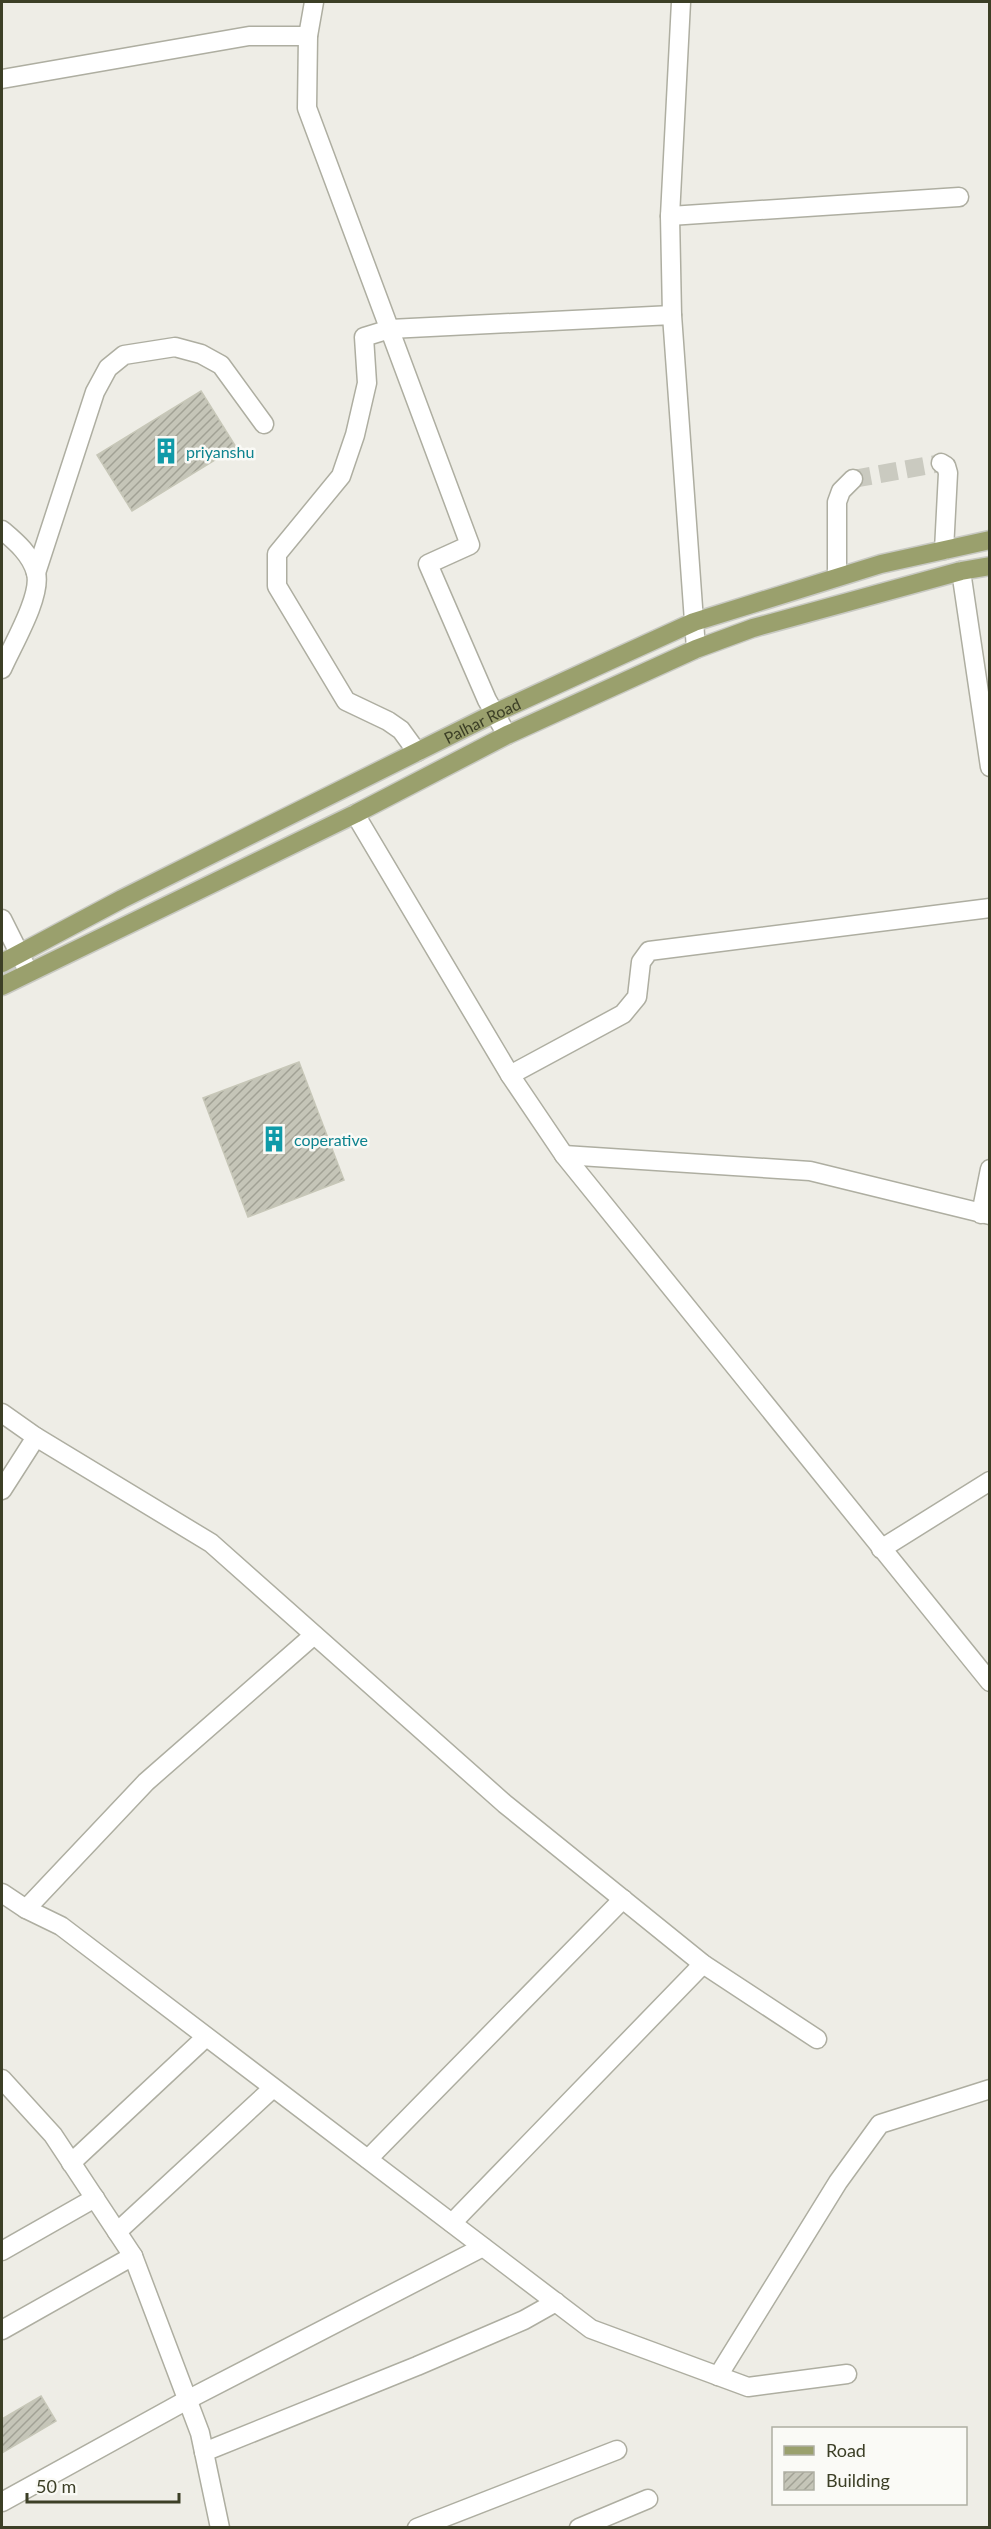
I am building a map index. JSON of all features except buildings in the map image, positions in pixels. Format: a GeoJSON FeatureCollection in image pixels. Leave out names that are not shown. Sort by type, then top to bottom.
{"type":"FeatureCollection","features":[{"type":"Feature","properties":{"kind":"main road","name":"Palhar Road"},"geometry":{"type":"LineString","coordinates":[[2,963],[123,899],[495,713],[694,622],[881,564],[990,540]]}},
{"type":"Feature","properties":{"kind":"main road","name":"Palhar Road"},"geometry":{"type":"LineString","coordinates":[[2,986],[28,971],[355,814],[507,735],[696,649],[753,628],[961,571],[990,566]]}},
{"type":"Feature","properties":{"kind":"street"},"geometry":{"type":"LineString","coordinates":[[314,2],[308,36],[307,108],[470,545],[428,564],[507,735]]}},
{"type":"Feature","properties":{"kind":"street"},"geometry":{"type":"LineString","coordinates":[[681,2],[670,216],[672,315],[696,649]]}},
{"type":"Feature","properties":{"kind":"street"},"geometry":{"type":"LineString","coordinates":[[2,79],[249,36],[308,36]]}},
{"type":"Feature","properties":{"kind":"street"},"geometry":{"type":"LineString","coordinates":[[670,216],[959,197]]}},
{"type":"Feature","properties":{"kind":"street"},"geometry":{"type":"LineString","coordinates":[[417,752],[401,730],[388,721],[346,701],[277,586],[277,554],[341,476],[356,435],[367,383],[364,337],[390,329],[672,315]]}},
{"type":"Feature","properties":{"kind":"street"},"geometry":{"type":"LineString","coordinates":[[2,669],[35,593],[36,573],[94,392],[108,368],[124,355],[175,346],[201,354],[221,365],[264,424]]}},
{"type":"Feature","properties":{"kind":"street"},"geometry":{"type":"LineString","coordinates":[[941,464],[946,466],[948,473],[944,550]]}},
{"type":"Feature","properties":{"kind":"street"},"geometry":{"type":"LineString","coordinates":[[837,577],[837,502],[841,491],[853,478]]}},
{"type":"Feature","properties":{"kind":"street"},"geometry":{"type":"LineString","coordinates":[[2,530],[23,548],[36,573]]}},
{"type":"Feature","properties":{"kind":"street"},"geometry":{"type":"LineString","coordinates":[[961,571],[990,767]]}},
{"type":"Feature","properties":{"kind":"street"},"geometry":{"type":"LineString","coordinates":[[355,814],[510,1074],[564,1155],[990,1682]]}},
{"type":"Feature","properties":{"kind":"street"},"geometry":{"type":"LineString","coordinates":[[510,1074],[623,1014],[637,997],[640,962],[649,951],[990,908]]}},
{"type":"Feature","properties":{"kind":"street"},"geometry":{"type":"LineString","coordinates":[[2,920],[28,971]]}},
{"type":"Feature","properties":{"kind":"street"},"geometry":{"type":"LineString","coordinates":[[564,1155],[810,1171],[985,1214],[990,1169]]}},
{"type":"Feature","properties":{"kind":"street"},"geometry":{"type":"LineString","coordinates":[[2,1413],[36,1437],[210,1543],[505,1804],[704,1964],[817,2039]]}},
{"type":"Feature","properties":{"kind":"street"},"geometry":{"type":"LineString","coordinates":[[2,1490],[36,1437]]}},
{"type":"Feature","properties":{"kind":"street"},"geometry":{"type":"LineString","coordinates":[[881,1549],[990,1481]]}},
{"type":"Feature","properties":{"kind":"street"},"geometry":{"type":"LineString","coordinates":[[26,1909],[146,1782],[314,1635]]}},
{"type":"Feature","properties":{"kind":"street"},"geometry":{"type":"LineString","coordinates":[[2,1893],[26,1909],[61,1926],[591,2329],[748,2387],[847,2374]]}},
{"type":"Feature","properties":{"kind":"street"},"geometry":{"type":"LineString","coordinates":[[368,2159],[623,1899]]}},
{"type":"Feature","properties":{"kind":"street"},"geometry":{"type":"LineString","coordinates":[[452,2223],[704,1964]]}},
{"type":"Feature","properties":{"kind":"street"},"geometry":{"type":"LineString","coordinates":[[71,2163],[206,2037]]}},
{"type":"Feature","properties":{"kind":"street"},"geometry":{"type":"LineString","coordinates":[[2,2079],[52,2135],[133,2256],[200,2433],[220,2528]]}},
{"type":"Feature","properties":{"kind":"street"},"geometry":{"type":"LineString","coordinates":[[117,2232],[273,2088]]}},
{"type":"Feature","properties":{"kind":"street"},"geometry":{"type":"LineString","coordinates":[[718,2376],[838,2182],[880,2124],[990,2089]]}},
{"type":"Feature","properties":{"kind":"street"},"geometry":{"type":"LineString","coordinates":[[2,2251],[94,2198]]}},
{"type":"Feature","properties":{"kind":"street"},"geometry":{"type":"LineString","coordinates":[[2,2502],[187,2400],[483,2247]]}},
{"type":"Feature","properties":{"kind":"street"},"geometry":{"type":"LineString","coordinates":[[2,2330],[133,2256]]}},
{"type":"Feature","properties":{"kind":"street"},"geometry":{"type":"LineString","coordinates":[[204,2452],[428,2362],[524,2320],[556,2302]]}},
{"type":"Feature","properties":{"kind":"street"},"geometry":{"type":"LineString","coordinates":[[417,2528],[617,2450]]}},
{"type":"Feature","properties":{"kind":"street"},"geometry":{"type":"LineString","coordinates":[[579,2528],[648,2499]]}},
{"type":"Feature","properties":{"kind":"tunnel"},"geometry":{"type":"LineString","coordinates":[[853,479],[941,463]]}},
{"type":"Feature","properties":{"kind":"place","name":"priyanshu"},"geometry":{"type":"Point","coordinates":[166,451]}},
{"type":"Feature","properties":{"kind":"place","name":"coperative"},"geometry":{"type":"Point","coordinates":[274,1139]}}]}
